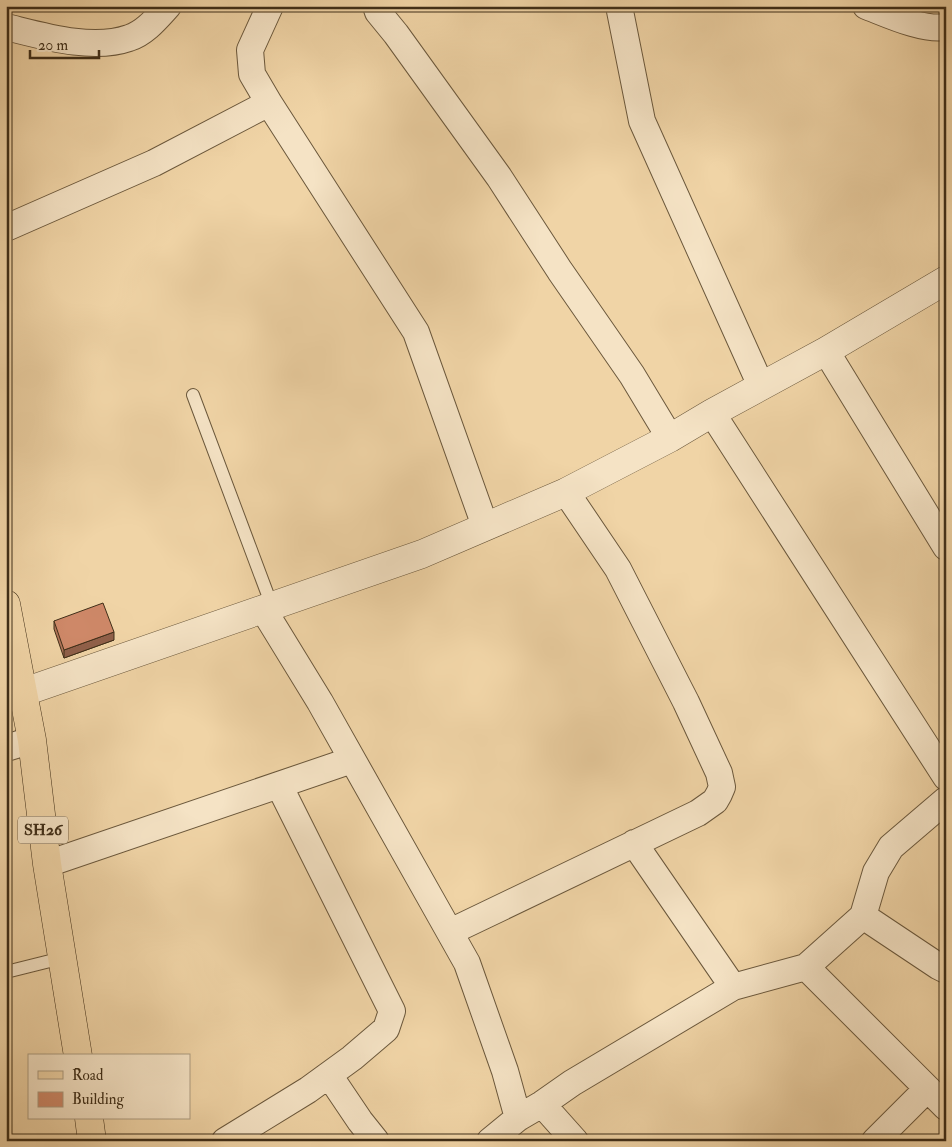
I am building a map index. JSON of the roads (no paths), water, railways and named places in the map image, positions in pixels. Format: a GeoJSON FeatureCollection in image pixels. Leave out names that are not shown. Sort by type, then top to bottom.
{"type":"FeatureCollection","features":[{"type":"Feature","properties":{"kind":"main road","name":"SH26"},"geometry":{"type":"LineString","coordinates":[[6,604],[32,740],[47,864],[78,1054]]}},
{"type":"Feature","properties":{"kind":"main road"},"geometry":{"type":"LineString","coordinates":[[88,1120],[92,1141]]}},
{"type":"Feature","properties":{"kind":"street"},"geometry":{"type":"LineString","coordinates":[[6,26],[51,38],[103,44],[130,38],[149,25],[168,6]]}},
{"type":"Feature","properties":{"kind":"street"},"geometry":{"type":"LineString","coordinates":[[270,6],[250,50],[252,74],[416,332],[485,526]]}},
{"type":"Feature","properties":{"kind":"street"},"geometry":{"type":"LineString","coordinates":[[376,6],[378,12],[396,34],[499,177],[560,271],[632,375],[670,438]]}},
{"type":"Feature","properties":{"kind":"street"},"geometry":{"type":"LineString","coordinates":[[619,6],[642,121],[761,386]]}},
{"type":"Feature","properties":{"kind":"street"},"geometry":{"type":"LineString","coordinates":[[866,6],[907,22],[940,28],[946,27]]}},
{"type":"Feature","properties":{"kind":"street"},"geometry":{"type":"LineString","coordinates":[[6,228],[154,163],[269,103]]}},
{"type":"Feature","properties":{"kind":"street"},"geometry":{"type":"LineString","coordinates":[[24,692],[422,554],[566,492],[670,438],[946,280]]}},
{"type":"Feature","properties":{"kind":"street"},"geometry":{"type":"LineString","coordinates":[[826,350],[946,547]]}},
{"type":"Feature","properties":{"kind":"street"},"geometry":{"type":"LineString","coordinates":[[712,413],[946,777]]}},
{"type":"Feature","properties":{"kind":"street"},"geometry":{"type":"LineString","coordinates":[[450,932],[698,813],[715,801],[722,787],[719,773],[686,702],[618,569],[566,492]]}},
{"type":"Feature","properties":{"kind":"street"},"geometry":{"type":"LineString","coordinates":[[268,607],[467,963],[506,1071],[518,1118]]}},
{"type":"Feature","properties":{"kind":"street"},"geometry":{"type":"LineString","coordinates":[[6,748],[32,740]]}},
{"type":"Feature","properties":{"kind":"street"},"geometry":{"type":"LineString","coordinates":[[47,864],[352,760]]}},
{"type":"Feature","properties":{"kind":"street"},"geometry":{"type":"LineString","coordinates":[[225,1141],[329,1075],[352,1058],[386,1029],[392,1011],[279,785]]}},
{"type":"Feature","properties":{"kind":"street"},"geometry":{"type":"LineString","coordinates":[[490,1141],[518,1118],[572,1083],[733,986],[806,967],[862,916],[876,872],[890,847],[946,800]]}},
{"type":"Feature","properties":{"kind":"street"},"geometry":{"type":"LineString","coordinates":[[634,843],[733,986]]}},
{"type":"Feature","properties":{"kind":"street"},"geometry":{"type":"LineString","coordinates":[[862,916],[946,970]]}},
{"type":"Feature","properties":{"kind":"street"},"geometry":{"type":"LineString","coordinates":[[806,967],[946,1107]]}},
{"type":"Feature","properties":{"kind":"street"},"geometry":{"type":"LineString","coordinates":[[329,1075],[376,1141]]}},
{"type":"Feature","properties":{"kind":"street"},"geometry":{"type":"LineString","coordinates":[[875,1141],[927,1088]]}},
{"type":"Feature","properties":{"kind":"street"},"geometry":{"type":"LineString","coordinates":[[542,1104],[576,1141]]}},
{"type":"Feature","properties":{"kind":"lane"},"geometry":{"type":"LineString","coordinates":[[194,395],[268,607]]}},
{"type":"Feature","properties":{"kind":"lane"},"geometry":{"type":"LineString","coordinates":[[6,972],[62,958]]}}]}
